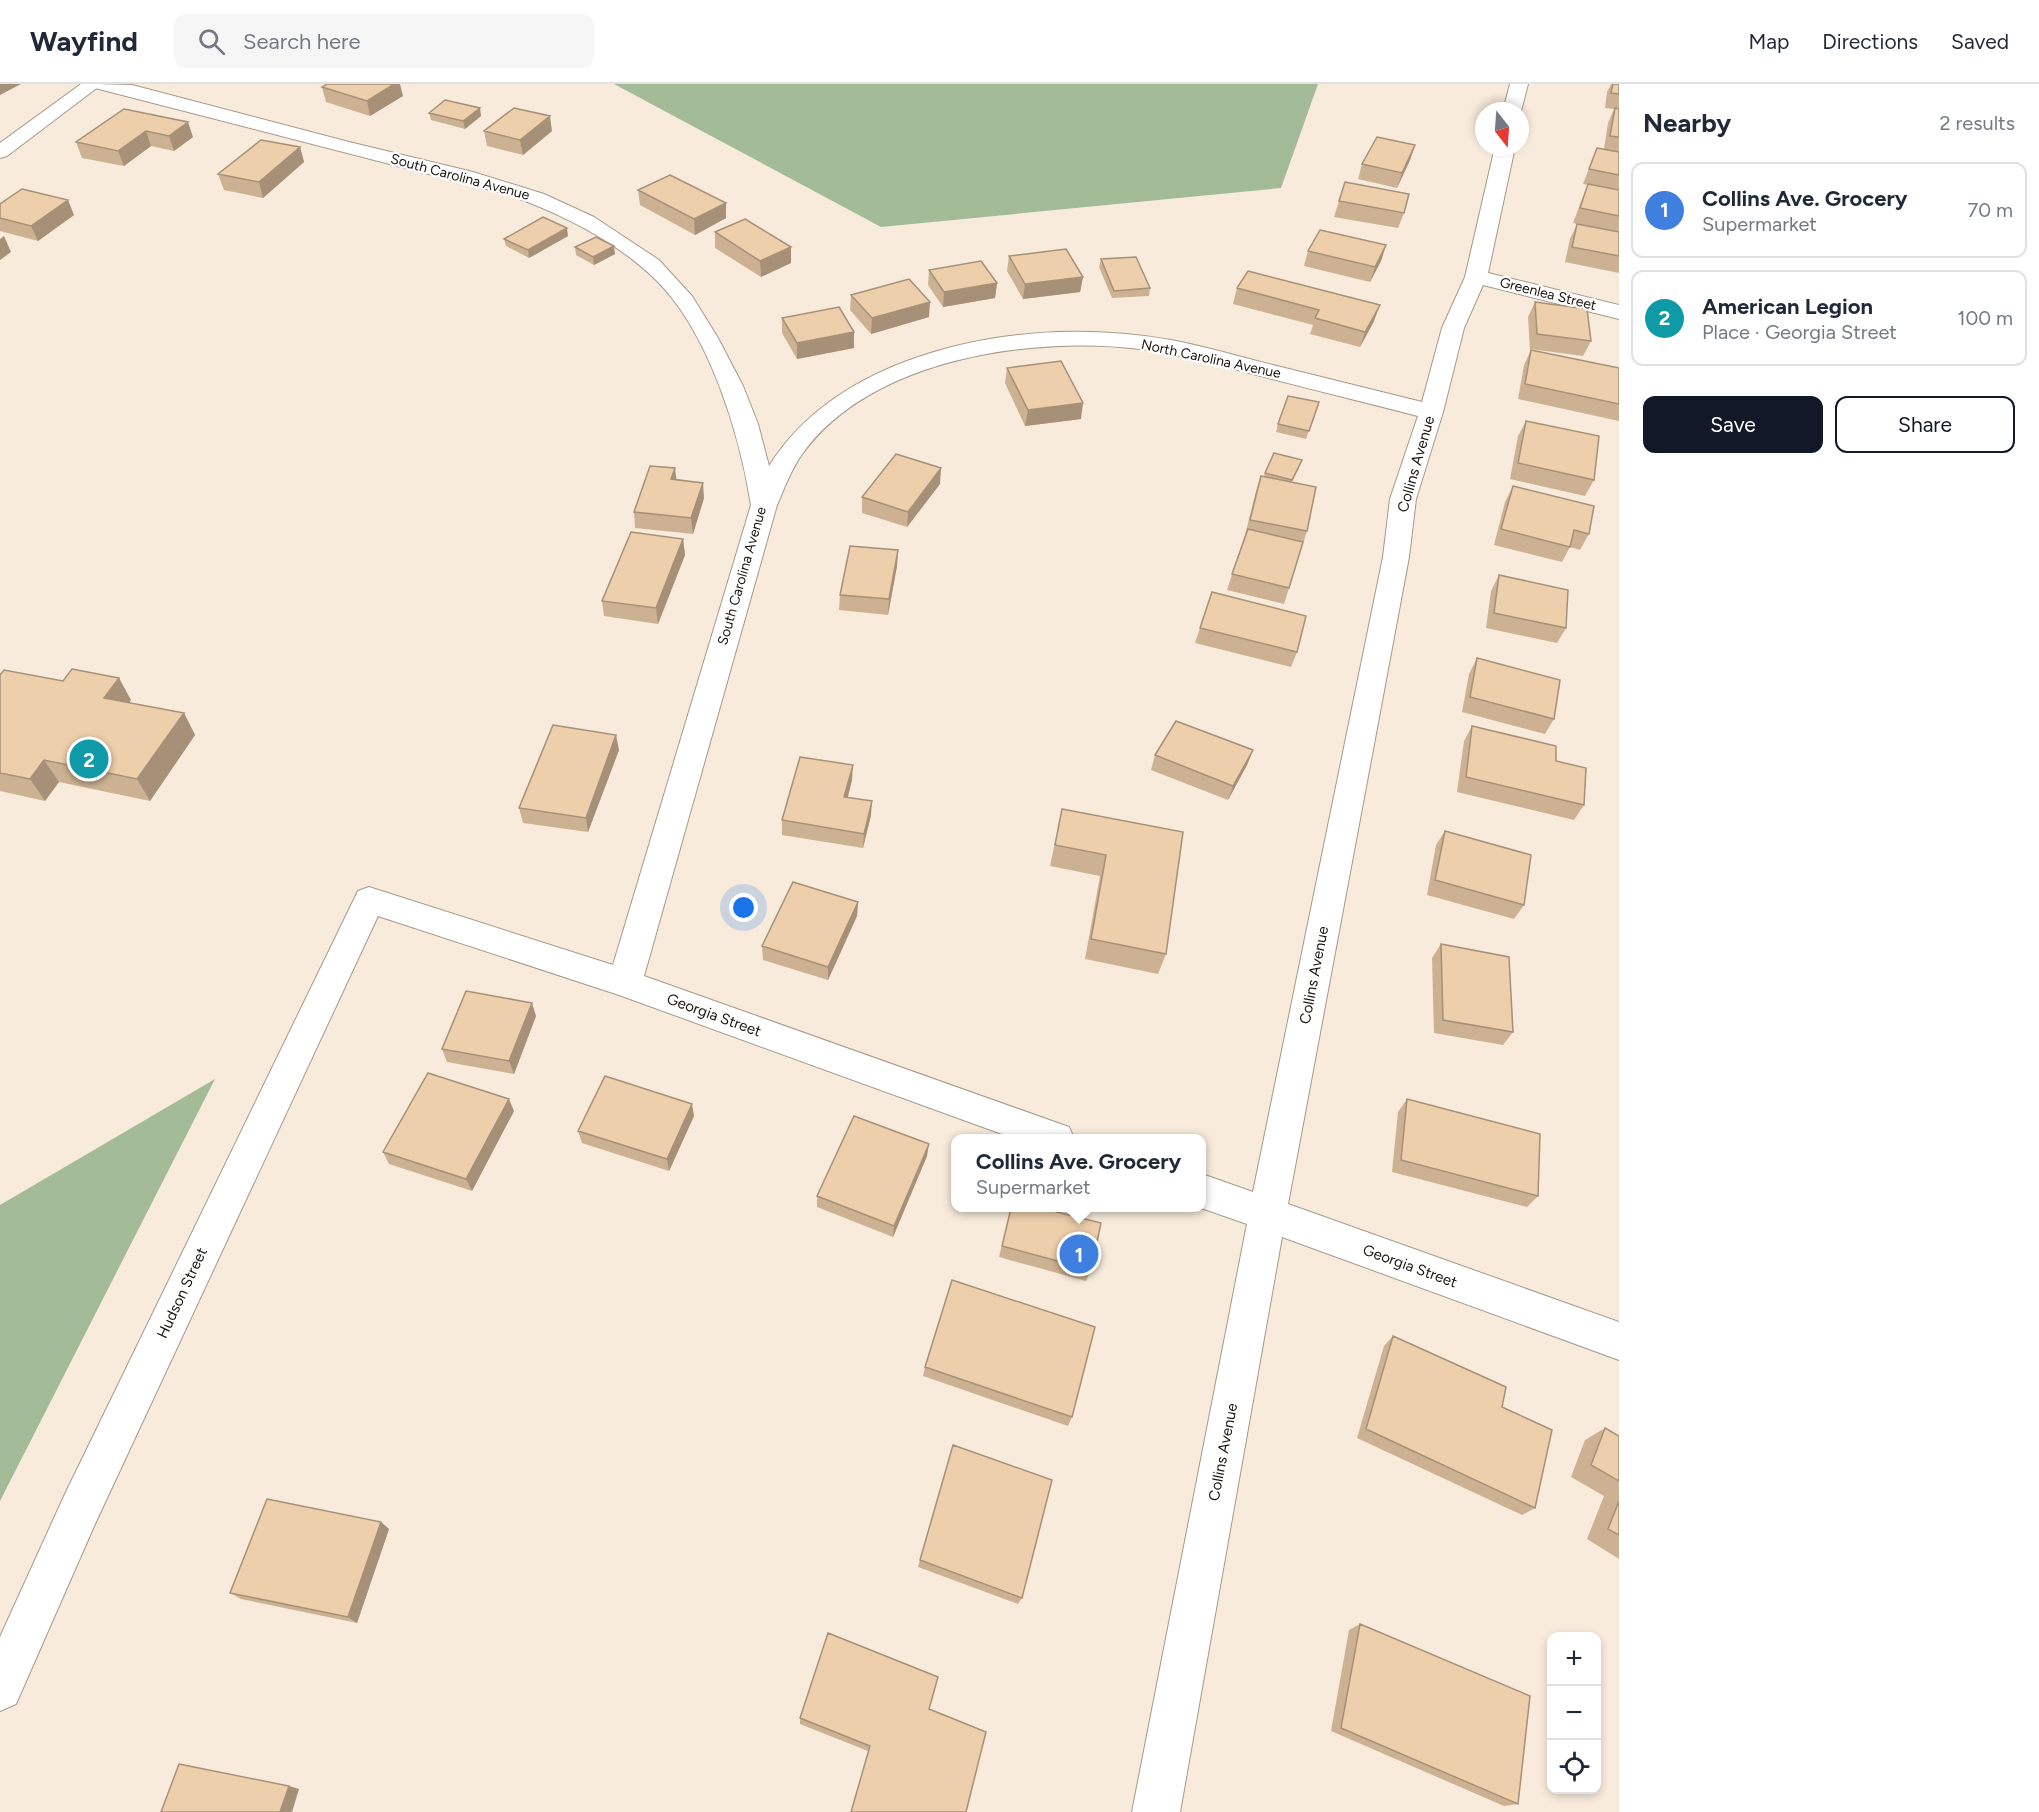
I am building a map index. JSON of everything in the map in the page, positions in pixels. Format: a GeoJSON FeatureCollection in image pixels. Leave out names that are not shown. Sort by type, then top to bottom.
{"type":"FeatureCollection","features":[{"type":"Feature","properties":{"kind":"street"},"geometry":{"type":"LineString","coordinates":[[0,152],[93,84]]}},
{"type":"Feature","properties":{"kind":"street","name":"South Carolina Avenue"},"geometry":{"type":"LineString","coordinates":[[102,84],[435,169],[535,197],[561,208],[613,238],[663,275],[677,291],[701,327],[730,381],[746,420],[757,461],[764,505],[625,983]]}},
{"type":"Feature","properties":{"kind":"street"},"geometry":{"type":"LineString","coordinates":[[1515,102],[1519,84]]}},
{"type":"Feature","properties":{"kind":"street","name":"Collins Avenue"},"geometry":{"type":"LineString","coordinates":[[1156,1812],[1268,1215],[1396,557],[1403,499],[1431,412],[1453,328],[1476,277],[1503,156]]}},
{"type":"Feature","properties":{"kind":"street","name":"Greenlea Street"},"geometry":{"type":"LineString","coordinates":[[1476,277],[1619,312]]}},
{"type":"Feature","properties":{"kind":"street","name":"North Carolina Avenue"},"geometry":{"type":"LineString","coordinates":[[764,505],[783,463],[814,426],[855,395],[903,370],[957,352],[1016,341],[1076,338],[1171,347],[1431,412]]}},
{"type":"Feature","properties":{"kind":"street","name":"Georgia Street"},"geometry":{"type":"LineString","coordinates":[[369,900],[625,983],[1045,1134]]}},
{"type":"Feature","properties":{"kind":"street","name":"Hudson Street"},"geometry":{"type":"LineString","coordinates":[[0,1688],[80,1509],[369,900]]}},
{"type":"Feature","properties":{"kind":"street","name":"Georgia Street"},"geometry":{"type":"LineString","coordinates":[[1206,1192],[1619,1341]]}},
{"type":"Feature","properties":{"kind":"green space"},"geometry":{"type":"Polygon","coordinates":[[[614,84],[1318,84],[1281,188],[881,227],[614,84]]]}},
{"type":"Feature","properties":{"kind":"green space"},"geometry":{"type":"Polygon","coordinates":[[[215,1079],[0,1501],[0,1205],[215,1079]]]}},
{"type":"Feature","properties":{"kind":"building"},"geometry":{"type":"Polygon","coordinates":[[[327,84],[394,84],[367,101],[322,87],[327,84]]]}},
{"type":"Feature","properties":{"kind":"building"},"geometry":{"type":"Polygon","coordinates":[[[1613,84],[1619,84],[1619,94],[1611,93],[1613,84]]]}},
{"type":"Feature","properties":{"kind":"building"},"geometry":{"type":"Polygon","coordinates":[[[445,100],[480,108],[463,121],[429,113],[445,100]]]}},
{"type":"Feature","properties":{"kind":"building"},"geometry":{"type":"Polygon","coordinates":[[[514,108],[550,116],[520,140],[484,131],[514,108]]]}},
{"type":"Feature","properties":{"kind":"building"},"geometry":{"type":"Polygon","coordinates":[[[1615,108],[1619,109],[1619,137],[1610,136],[1615,108]]]}},
{"type":"Feature","properties":{"kind":"building"},"geometry":{"type":"Polygon","coordinates":[[[124,109],[188,122],[169,136],[146,131],[118,151],[76,142],[124,109]]]}},
{"type":"Feature","properties":{"kind":"building"},"geometry":{"type":"Polygon","coordinates":[[[1377,137],[1415,145],[1402,173],[1362,164],[1377,137]]]}},
{"type":"Feature","properties":{"kind":"building"},"geometry":{"type":"Polygon","coordinates":[[[261,140],[300,147],[259,182],[218,174],[261,140]]]}},
{"type":"Feature","properties":{"kind":"building"},"geometry":{"type":"Polygon","coordinates":[[[1597,148],[1619,152],[1619,175],[1589,169],[1597,148]]]}},
{"type":"Feature","properties":{"kind":"building"},"geometry":{"type":"Polygon","coordinates":[[[670,175],[726,203],[694,219],[638,190],[670,175]]]}},
{"type":"Feature","properties":{"kind":"building"},"geometry":{"type":"Polygon","coordinates":[[[1345,182],[1409,194],[1404,213],[1339,201],[1345,182]]]}},
{"type":"Feature","properties":{"kind":"building"},"geometry":{"type":"Polygon","coordinates":[[[1588,184],[1619,190],[1619,216],[1580,208],[1588,184]]]}},
{"type":"Feature","properties":{"kind":"building"},"geometry":{"type":"Polygon","coordinates":[[[22,189],[68,200],[31,226],[0,218],[0,204],[22,189]]]}},
{"type":"Feature","properties":{"kind":"building"},"geometry":{"type":"Polygon","coordinates":[[[543,217],[567,228],[528,250],[504,239],[543,217]]]}},
{"type":"Feature","properties":{"kind":"building"},"geometry":{"type":"Polygon","coordinates":[[[745,219],[791,247],[760,261],[715,232],[745,219]]]}},
{"type":"Feature","properties":{"kind":"building"},"geometry":{"type":"Polygon","coordinates":[[[1577,224],[1619,232],[1619,256],[1572,247],[1577,224]]]}},
{"type":"Feature","properties":{"kind":"building"},"geometry":{"type":"Polygon","coordinates":[[[1320,230],[1386,245],[1375,267],[1308,251],[1320,230]]]}},
{"type":"Feature","properties":{"kind":"building"},"geometry":{"type":"Polygon","coordinates":[[[596,237],[614,246],[593,257],[575,247],[596,237]]]}},
{"type":"Feature","properties":{"kind":"building"},"geometry":{"type":"Polygon","coordinates":[[[1066,249],[1083,277],[1025,284],[1009,256],[1066,249]]]}},
{"type":"Feature","properties":{"kind":"building"},"geometry":{"type":"Polygon","coordinates":[[[1136,257],[1150,288],[1114,291],[1101,259],[1136,257]]]}},
{"type":"Feature","properties":{"kind":"building"},"geometry":{"type":"Polygon","coordinates":[[[981,261],[997,283],[944,292],[929,270],[981,261]]]}},
{"type":"Feature","properties":{"kind":"building"},"geometry":{"type":"Polygon","coordinates":[[[1248,271],[1380,305],[1365,332],[1315,318],[1319,310],[1237,288],[1248,271]]]}},
{"type":"Feature","properties":{"kind":"building"},"geometry":{"type":"Polygon","coordinates":[[[909,279],[930,302],[872,318],[851,295],[909,279]]]}},
{"type":"Feature","properties":{"kind":"building"},"geometry":{"type":"Polygon","coordinates":[[[1535,302],[1587,309],[1591,341],[1537,334],[1535,302]]]}},
{"type":"Feature","properties":{"kind":"building"},"geometry":{"type":"Polygon","coordinates":[[[839,307],[854,332],[797,343],[782,318],[839,307]]]}},
{"type":"Feature","properties":{"kind":"building"},"geometry":{"type":"Polygon","coordinates":[[[1531,350],[1619,368],[1619,404],[1525,384],[1531,350]]]}},
{"type":"Feature","properties":{"kind":"building"},"geometry":{"type":"Polygon","coordinates":[[[1061,361],[1083,403],[1028,410],[1007,368],[1061,361]]]}},
{"type":"Feature","properties":{"kind":"building"},"geometry":{"type":"Polygon","coordinates":[[[1288,396],[1319,402],[1309,431],[1278,424],[1288,396]]]}},
{"type":"Feature","properties":{"kind":"building"},"geometry":{"type":"Polygon","coordinates":[[[1526,421],[1599,436],[1594,480],[1518,463],[1526,421]]]}},
{"type":"Feature","properties":{"kind":"building"},"geometry":{"type":"Polygon","coordinates":[[[1274,453],[1302,460],[1292,480],[1265,473],[1274,453]]]}},
{"type":"Feature","properties":{"kind":"building"},"geometry":{"type":"Polygon","coordinates":[[[896,454],[941,468],[908,512],[862,497],[896,454]]]}},
{"type":"Feature","properties":{"kind":"building"},"geometry":{"type":"Polygon","coordinates":[[[650,466],[675,468],[671,479],[703,483],[691,518],[634,512],[650,466]]]}},
{"type":"Feature","properties":{"kind":"building"},"geometry":{"type":"Polygon","coordinates":[[[1261,476],[1316,487],[1307,531],[1250,520],[1261,476]]]}},
{"type":"Feature","properties":{"kind":"building"},"geometry":{"type":"Polygon","coordinates":[[[1513,486],[1594,506],[1589,534],[1574,530],[1570,547],[1501,529],[1513,486]]]}},
{"type":"Feature","properties":{"kind":"building"},"geometry":{"type":"Polygon","coordinates":[[[1248,529],[1303,542],[1289,588],[1232,574],[1248,529]]]}},
{"type":"Feature","properties":{"kind":"building"},"geometry":{"type":"Polygon","coordinates":[[[631,532],[683,539],[656,608],[602,601],[631,532]]]}},
{"type":"Feature","properties":{"kind":"building"},"geometry":{"type":"Polygon","coordinates":[[[850,546],[898,550],[889,599],[840,595],[850,546]]]}},
{"type":"Feature","properties":{"kind":"building"},"geometry":{"type":"Polygon","coordinates":[[[1499,575],[1568,590],[1566,628],[1494,613],[1499,575]]]}},
{"type":"Feature","properties":{"kind":"building"},"geometry":{"type":"Polygon","coordinates":[[[1212,592],[1306,616],[1297,652],[1200,628],[1212,592]]]}},
{"type":"Feature","properties":{"kind":"building"},"geometry":{"type":"Polygon","coordinates":[[[1477,658],[1560,680],[1554,719],[1470,697],[1477,658]]]}},
{"type":"Feature","properties":{"kind":"building"},"geometry":{"type":"Polygon","coordinates":[[[72,669],[119,678],[104,698],[184,713],[137,779],[44,760],[30,779],[0,773],[0,675],[4,670],[63,681],[72,669]]]}},
{"type":"Feature","properties":{"kind":"building"},"geometry":{"type":"Polygon","coordinates":[[[1176,721],[1253,750],[1233,786],[1155,755],[1176,721]]]}},
{"type":"Feature","properties":{"kind":"building"},"geometry":{"type":"Polygon","coordinates":[[[553,725],[616,735],[586,818],[519,808],[553,725]]]}},
{"type":"Feature","properties":{"kind":"building"},"geometry":{"type":"Polygon","coordinates":[[[1472,726],[1556,746],[1556,761],[1586,768],[1584,805],[1466,777],[1472,726]]]}},
{"type":"Feature","properties":{"kind":"building"},"geometry":{"type":"Polygon","coordinates":[[[800,757],[853,765],[844,797],[872,801],[864,834],[782,820],[800,757]]]}},
{"type":"Feature","properties":{"kind":"building"},"geometry":{"type":"Polygon","coordinates":[[[1062,809],[1183,832],[1166,954],[1091,939],[1106,855],[1055,845],[1062,809]]]}},
{"type":"Feature","properties":{"kind":"building"},"geometry":{"type":"Polygon","coordinates":[[[1445,831],[1531,855],[1524,905],[1435,880],[1445,831]]]}},
{"type":"Feature","properties":{"kind":"building"},"geometry":{"type":"Polygon","coordinates":[[[793,882],[858,902],[828,967],[762,946],[793,882]]]}},
{"type":"Feature","properties":{"kind":"building"},"geometry":{"type":"Polygon","coordinates":[[[1441,944],[1509,957],[1513,1032],[1443,1020],[1441,944]]]}},
{"type":"Feature","properties":{"kind":"building"},"geometry":{"type":"Polygon","coordinates":[[[466,991],[532,1003],[509,1061],[442,1049],[466,991]]]}},
{"type":"Feature","properties":{"kind":"building"},"geometry":{"type":"Polygon","coordinates":[[[428,1073],[509,1099],[466,1179],[383,1152],[428,1073]]]}},
{"type":"Feature","properties":{"kind":"building"},"geometry":{"type":"Polygon","coordinates":[[[605,1076],[692,1104],[667,1159],[578,1131],[605,1076]]]}},
{"type":"Feature","properties":{"kind":"building"},"geometry":{"type":"Polygon","coordinates":[[[1407,1099],[1540,1134],[1538,1196],[1401,1160],[1407,1099]]]}},
{"type":"Feature","properties":{"kind":"building"},"geometry":{"type":"Polygon","coordinates":[[[854,1116],[929,1144],[894,1226],[817,1196],[854,1116]]]}},
{"type":"Feature","properties":{"kind":"building"},"geometry":{"type":"Polygon","coordinates":[[[1010,1212],[1057,1212],[1101,1223],[1091,1270],[1002,1246],[1010,1212]]]}},
{"type":"Feature","properties":{"kind":"building"},"geometry":{"type":"Polygon","coordinates":[[[952,1280],[1095,1327],[1072,1417],[925,1367],[952,1280]]]}},
{"type":"Feature","properties":{"kind":"building"},"geometry":{"type":"Polygon","coordinates":[[[1393,1336],[1506,1387],[1502,1407],[1552,1430],[1535,1508],[1366,1429],[1393,1336]]]}},
{"type":"Feature","properties":{"kind":"building"},"geometry":{"type":"Polygon","coordinates":[[[1605,1428],[1619,1436],[1619,1481],[1591,1465],[1605,1428]]]}},
{"type":"Feature","properties":{"kind":"building"},"geometry":{"type":"Polygon","coordinates":[[[953,1445],[1052,1480],[1022,1598],[920,1560],[953,1445]]]}},
{"type":"Feature","properties":{"kind":"building"},"geometry":{"type":"Polygon","coordinates":[[[267,1499],[381,1522],[348,1617],[230,1593],[267,1499]]]}},
{"type":"Feature","properties":{"kind":"building"},"geometry":{"type":"Polygon","coordinates":[[[1619,1501],[1619,1535],[1608,1529],[1619,1501]]]}},
{"type":"Feature","properties":{"kind":"building"},"geometry":{"type":"Polygon","coordinates":[[[1360,1624],[1530,1696],[1518,1804],[1341,1728],[1360,1624]]]}},
{"type":"Feature","properties":{"kind":"building"},"geometry":{"type":"Polygon","coordinates":[[[828,1633],[938,1677],[929,1709],[986,1732],[966,1812],[851,1812],[870,1746],[800,1718],[828,1633]]]}},
{"type":"Feature","properties":{"kind":"building"},"geometry":{"type":"Polygon","coordinates":[[[179,1764],[289,1786],[280,1812],[161,1812],[179,1764]]]}},
{"type":"Feature","properties":{"kind":"place","name":"American Legion"},"geometry":{"type":"Point","coordinates":[89,759]}},
{"type":"Feature","properties":{"kind":"place","name":"Collins Ave. Grocery"},"geometry":{"type":"Point","coordinates":[1079,1254]}}]}
